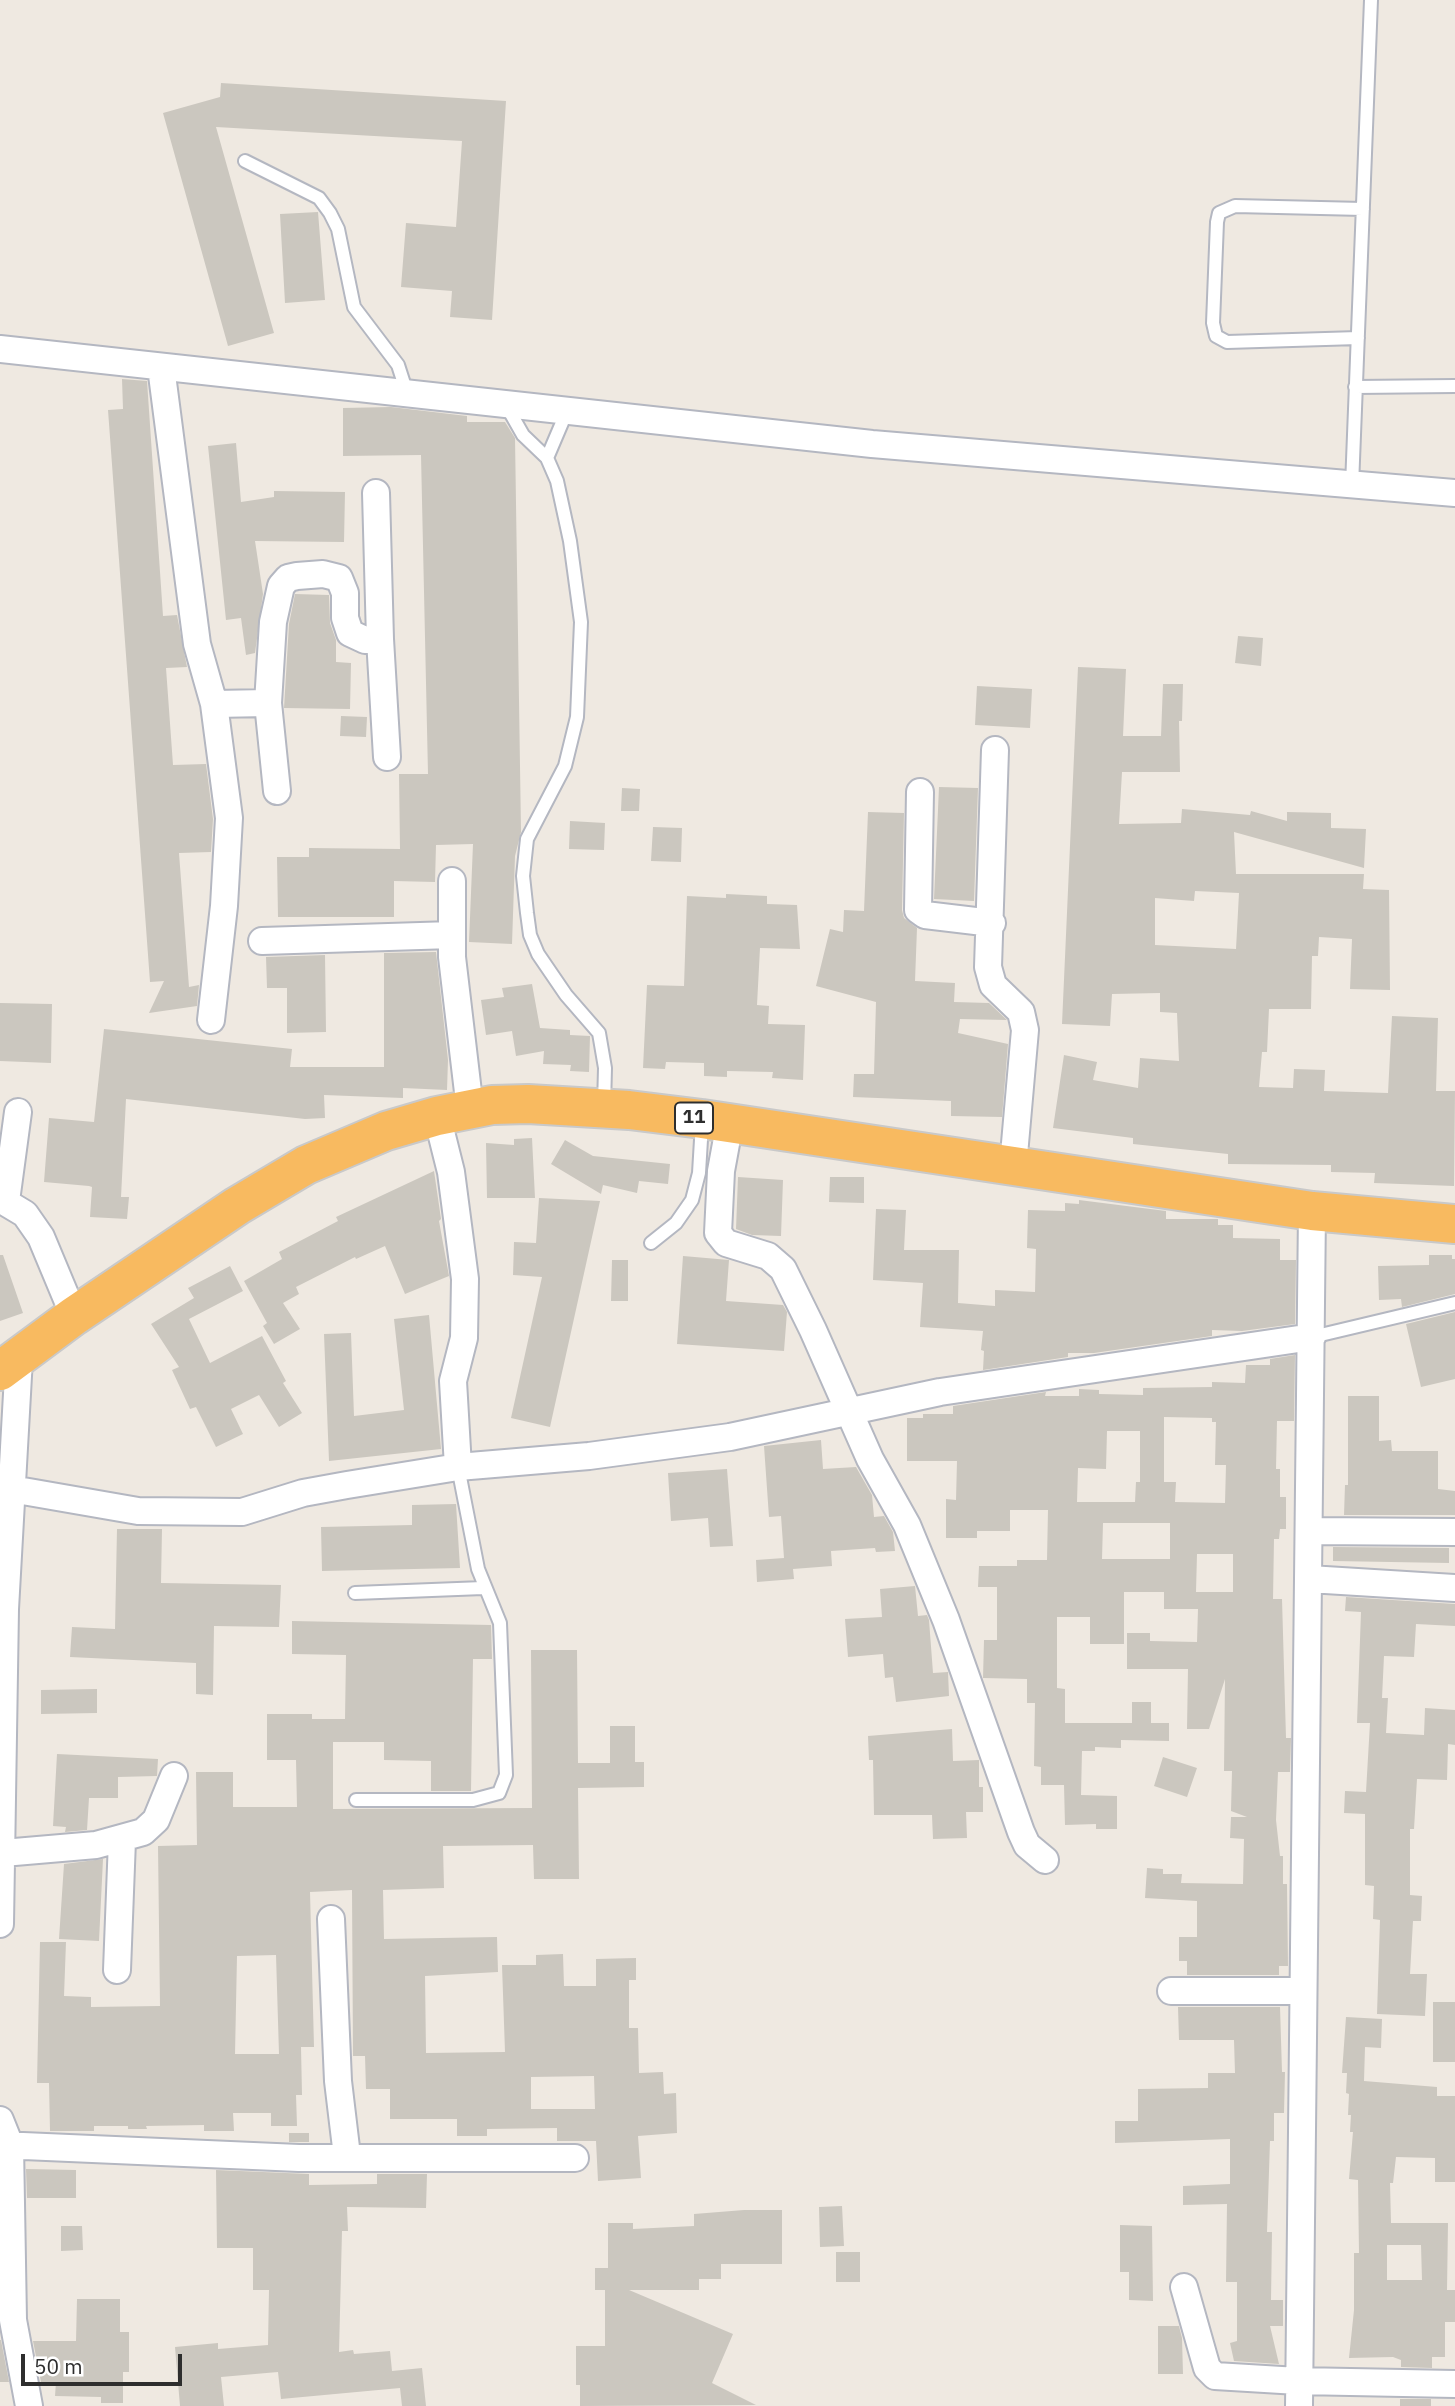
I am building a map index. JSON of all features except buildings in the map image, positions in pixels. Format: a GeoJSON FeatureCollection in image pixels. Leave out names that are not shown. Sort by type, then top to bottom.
{"type":"FeatureCollection","features":[{"type":"Feature","properties":{"kind":"highway","name":"11"},"geometry":{"type":"LineString","coordinates":[[9,1365],[74,1316],[237,1206],[306,1165],[348,1145],[454,1112],[528,1104],[716,1121],[1312,1211],[1455,1224]]}},
{"type":"Feature","properties":{"kind":"street"},"geometry":{"type":"LineString","coordinates":[[0,349],[872,444],[1455,493]]}},
{"type":"Feature","properties":{"kind":"street"},"geometry":{"type":"LineString","coordinates":[[161,367],[197,644],[214,704],[229,818],[224,906],[211,1020]]}},
{"type":"Feature","properties":{"kind":"street"},"geometry":{"type":"LineString","coordinates":[[376,493],[387,757]]}},
{"type":"Feature","properties":{"kind":"street"},"geometry":{"type":"LineString","coordinates":[[277,791],[268,703],[273,622],[281,586],[288,578],[323,575],[339,578],[345,593],[345,618],[350,633],[365,640],[380,639]]}},
{"type":"Feature","properties":{"kind":"street"},"geometry":{"type":"LineString","coordinates":[[214,704],[268,703]]}},
{"type":"Feature","properties":{"kind":"street"},"geometry":{"type":"LineString","coordinates":[[995,750],[989,976],[999,993],[1021,1012],[1025,1030],[1013,1166]]}},
{"type":"Feature","properties":{"kind":"street"},"geometry":{"type":"LineString","coordinates":[[920,792],[918,910],[925,915],[992,923]]}},
{"type":"Feature","properties":{"kind":"street"},"geometry":{"type":"LineString","coordinates":[[453,881],[452,1172],[465,1279],[464,1338],[453,1381],[458,1467]]}},
{"type":"Feature","properties":{"kind":"street"},"geometry":{"type":"LineString","coordinates":[[262,941],[452,935]]}},
{"type":"Feature","properties":{"kind":"street"},"geometry":{"type":"LineString","coordinates":[[18,1112],[3,1200],[25,1214],[41,1237],[74,1316]]}},
{"type":"Feature","properties":{"kind":"street"},"geometry":{"type":"LineString","coordinates":[[716,1121],[721,1171],[718,1233],[726,1244],[768,1256],[783,1269],[813,1329],[848,1412],[912,1536],[946,1620],[1021,1832],[1027,1845],[1045,1860]]}},
{"type":"Feature","properties":{"kind":"street"},"geometry":{"type":"LineString","coordinates":[[1298,2394],[1312,1211]]}},
{"type":"Feature","properties":{"kind":"street"},"geometry":{"type":"LineString","coordinates":[[5,1488],[138,1511],[242,1512],[303,1493],[458,1467],[589,1456],[730,1437],[940,1392],[1312,1337]]}},
{"type":"Feature","properties":{"kind":"street"},"geometry":{"type":"LineString","coordinates":[[0,1924],[9,1365]]}},
{"type":"Feature","properties":{"kind":"street"},"geometry":{"type":"LineString","coordinates":[[1309,1531],[1455,1532]]}},
{"type":"Feature","properties":{"kind":"street"},"geometry":{"type":"LineString","coordinates":[[1309,1579],[1455,1588]]}},
{"type":"Feature","properties":{"kind":"street"},"geometry":{"type":"LineString","coordinates":[[3,1853],[122,1840],[143,1832],[156,1820],[174,1776]]}},
{"type":"Feature","properties":{"kind":"street"},"geometry":{"type":"LineString","coordinates":[[117,1970],[122,1840]]}},
{"type":"Feature","properties":{"kind":"street"},"geometry":{"type":"LineString","coordinates":[[331,1919],[338,2081],[347,2156]]}},
{"type":"Feature","properties":{"kind":"street"},"geometry":{"type":"LineString","coordinates":[[1171,1991],[1302,1991]]}},
{"type":"Feature","properties":{"kind":"street"},"geometry":{"type":"LineString","coordinates":[[0,2120],[5,2145],[13,2320],[29,2406]]}},
{"type":"Feature","properties":{"kind":"street"},"geometry":{"type":"LineString","coordinates":[[5,2145],[299,2158],[575,2158]]}},
{"type":"Feature","properties":{"kind":"street"},"geometry":{"type":"LineString","coordinates":[[1184,2287],[1210,2372],[1298,2394],[1455,2384]]}},
{"type":"Feature","properties":{"kind":"lane"},"geometry":{"type":"LineString","coordinates":[[1352,486],[1371,0]]}},
{"type":"Feature","properties":{"kind":"lane"},"geometry":{"type":"LineString","coordinates":[[245,161],[318,198],[330,213],[338,229],[354,307],[398,365],[407,394]]}},
{"type":"Feature","properties":{"kind":"lane"},"geometry":{"type":"LineString","coordinates":[[1358,338],[1222,341],[1216,336],[1213,323],[1214,272],[1217,222],[1219,213],[1225,209],[1235,206],[1363,209]]}},
{"type":"Feature","properties":{"kind":"lane"},"geometry":{"type":"LineString","coordinates":[[1356,387],[1455,386]]}},
{"type":"Feature","properties":{"kind":"lane"},"geometry":{"type":"LineString","coordinates":[[506,404],[523,435],[547,458],[557,481],[570,541],[581,622],[577,717],[565,766],[527,839],[523,876],[530,935],[538,954],[566,995],[598,1033],[605,1068],[604,1109]]}},
{"type":"Feature","properties":{"kind":"lane"},"geometry":{"type":"LineString","coordinates":[[547,458],[567,411]]}},
{"type":"Feature","properties":{"kind":"lane"},"geometry":{"type":"LineString","coordinates":[[651,1244],[676,1223],[692,1200],[716,1121]]}},
{"type":"Feature","properties":{"kind":"lane"},"geometry":{"type":"LineString","coordinates":[[1312,1337],[1455,1303]]}},
{"type":"Feature","properties":{"kind":"lane"},"geometry":{"type":"LineString","coordinates":[[356,1800],[473,1800],[499,1793],[506,1775],[500,1623],[483,1588],[458,1467]]}},
{"type":"Feature","properties":{"kind":"lane"},"geometry":{"type":"LineString","coordinates":[[355,1593],[483,1588]]}}]}
